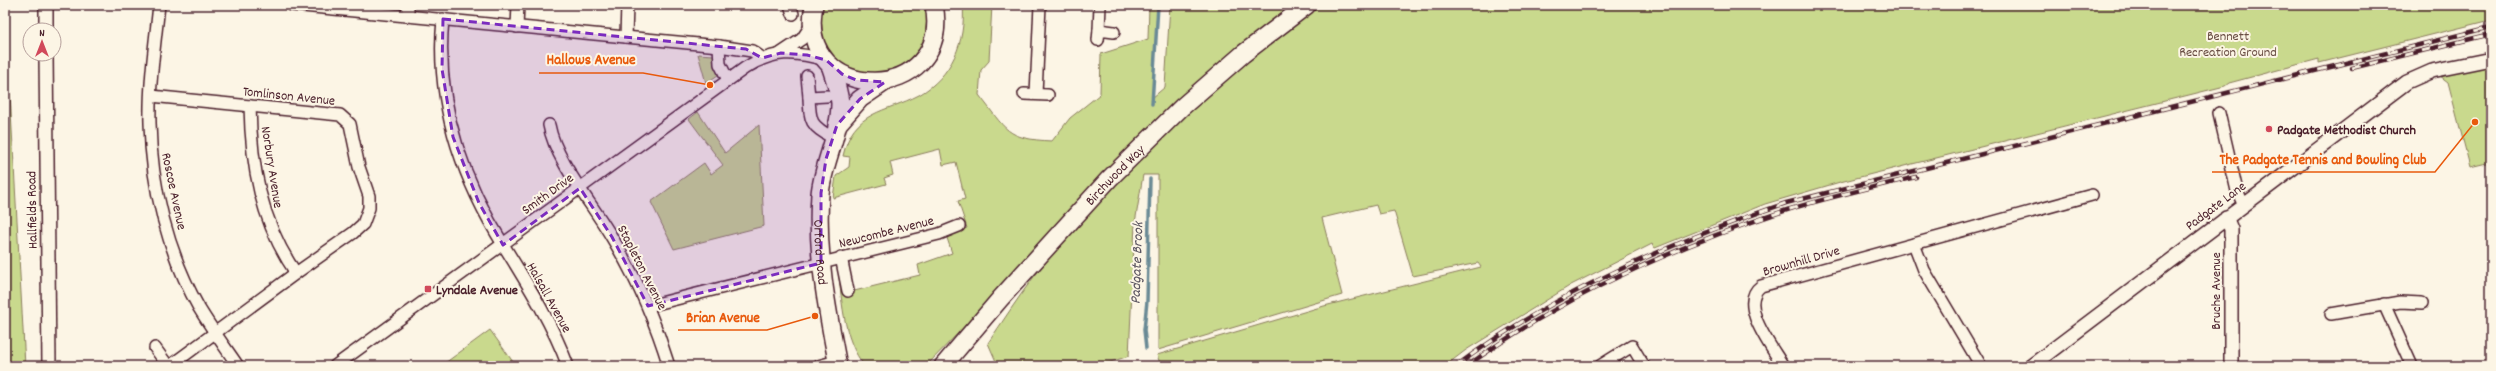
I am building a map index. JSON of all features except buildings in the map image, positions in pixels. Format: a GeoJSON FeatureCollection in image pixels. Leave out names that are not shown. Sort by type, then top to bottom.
{"type":"FeatureCollection","features":[{"type":"Feature","properties":{"kind":"main road"},"geometry":{"type":"LineString","coordinates":[[812,24],[814,5]]}},
{"type":"Feature","properties":{"kind":"main road"},"geometry":{"type":"LineString","coordinates":[[828,62],[842,74],[856,80],[870,83],[885,82],[909,72],[927,53],[936,29],[934,5]]}},
{"type":"Feature","properties":{"kind":"main road","name":"Birchwood Way"},"geometry":{"type":"LineString","coordinates":[[943,366],[1000,299],[1109,179],[1182,107],[1243,54],[1307,5]]}},
{"type":"Feature","properties":{"kind":"main road","name":"Orford Road"},"geometry":{"type":"LineString","coordinates":[[812,24],[814,37],[828,62],[838,92],[835,132],[820,193],[821,263],[838,364]]}},
{"type":"Feature","properties":{"kind":"main road","name":"Orford Road"},"geometry":{"type":"LineString","coordinates":[[835,132],[860,99],[885,82]]}},
{"type":"Feature","properties":{"kind":"street"},"geometry":{"type":"LineString","coordinates":[[46,5],[46,22]]}},
{"type":"Feature","properties":{"kind":"street","name":"Roscoe Avenue"},"geometry":{"type":"LineString","coordinates":[[159,5],[151,96],[151,147],[164,218],[181,271],[200,309],[238,366]]}},
{"type":"Feature","properties":{"kind":"street"},"geometry":{"type":"LineString","coordinates":[[292,5],[408,10],[443,19],[719,46],[752,51],[762,58]]}},
{"type":"Feature","properties":{"kind":"street"},"geometry":{"type":"LineString","coordinates":[[517,27],[518,5]]}},
{"type":"Feature","properties":{"kind":"street"},"geometry":{"type":"LineString","coordinates":[[626,37],[627,5]]}},
{"type":"Feature","properties":{"kind":"street"},"geometry":{"type":"LineString","coordinates":[[1036,94],[1040,5]]}},
{"type":"Feature","properties":{"kind":"street"},"geometry":{"type":"LineString","coordinates":[[1100,5],[1098,35],[1114,32]]}},
{"type":"Feature","properties":{"kind":"street"},"geometry":{"type":"LineString","coordinates":[[443,19],[442,68],[447,112],[453,137],[479,202],[503,245]]}},
{"type":"Feature","properties":{"kind":"street","name":"Smith Drive"},"geometry":{"type":"LineString","coordinates":[[335,366],[728,80],[762,58],[781,53],[802,39],[812,24]]}},
{"type":"Feature","properties":{"kind":"street"},"geometry":{"type":"LineString","coordinates":[[719,46],[720,64],[728,80]]}},
{"type":"Feature","properties":{"kind":"street","name":"Smith Drive"},"geometry":{"type":"LineString","coordinates":[[781,53],[807,55],[828,62]]}},
{"type":"Feature","properties":{"kind":"street","name":"Padgate Lane"},"geometry":{"type":"LineString","coordinates":[[2031,366],[2243,204],[2407,82],[2432,71],[2491,58]]}},
{"type":"Feature","properties":{"kind":"street","name":"Hallfields Road"},"geometry":{"type":"LineString","coordinates":[[46,62],[49,366]]}},
{"type":"Feature","properties":{"kind":"street"},"geometry":{"type":"LineString","coordinates":[[807,76],[810,121],[817,129],[835,132]]}},
{"type":"Feature","properties":{"kind":"street"},"geometry":{"type":"LineString","coordinates":[[1024,94],[1048,95]]}},
{"type":"Feature","properties":{"kind":"street","name":"Tomlinson Avenue"},"geometry":{"type":"LineString","coordinates":[[151,96],[340,115],[347,120],[351,130],[357,160],[369,196],[368,214],[363,224],[354,234],[296,273],[169,366]]}},
{"type":"Feature","properties":{"kind":"street"},"geometry":{"type":"LineString","coordinates":[[809,97],[827,96]]}},
{"type":"Feature","properties":{"kind":"street","name":"Norbury Avenue"},"geometry":{"type":"LineString","coordinates":[[250,106],[257,173],[265,215],[282,253],[296,273]]}},
{"type":"Feature","properties":{"kind":"street"},"geometry":{"type":"LineString","coordinates":[[2219,113],[2237,191],[2243,204]]}},
{"type":"Feature","properties":{"kind":"street","name":"Stapleton Avenue"},"geometry":{"type":"LineString","coordinates":[[549,125],[556,146],[580,188],[612,237],[648,306],[669,366]]}},
{"type":"Feature","properties":{"kind":"street","name":"Brownhill Drive"},"geometry":{"type":"LineString","coordinates":[[1783,366],[1753,313],[1752,301],[1757,289],[1766,284],[2092,195]]}},
{"type":"Feature","properties":{"kind":"street","name":"Bruche Avenue"},"geometry":{"type":"LineString","coordinates":[[2226,217],[2231,229],[2231,366]]}},
{"type":"Feature","properties":{"kind":"street","name":"Newcombe Avenue"},"geometry":{"type":"LineString","coordinates":[[648,306],[841,257],[939,234],[959,226]]}},
{"type":"Feature","properties":{"kind":"street"},"geometry":{"type":"LineString","coordinates":[[1914,244],[1924,270],[1981,366]]}},
{"type":"Feature","properties":{"kind":"street","name":"Halsall Avenue"},"geometry":{"type":"LineString","coordinates":[[503,245],[535,295],[568,366]]}},
{"type":"Feature","properties":{"kind":"street","name":"Orford Road"},"geometry":{"type":"LineString","coordinates":[[841,257],[848,291]]}},
{"type":"Feature","properties":{"kind":"street"},"geometry":{"type":"LineString","coordinates":[[2331,314],[2400,302],[2422,303]]}},
{"type":"Feature","properties":{"kind":"street"},"geometry":{"type":"LineString","coordinates":[[2384,304],[2412,366]]}},
{"type":"Feature","properties":{"kind":"street"},"geometry":{"type":"LineString","coordinates":[[1600,366],[1632,346],[1644,366]]}},
{"type":"Feature","properties":{"kind":"street"},"geometry":{"type":"LineString","coordinates":[[155,348],[169,366]]}},
{"type":"Feature","properties":{"kind":"street"},"geometry":{"type":"LineString","coordinates":[[818,366],[838,364]]}},
{"type":"Feature","properties":{"kind":"highlighted area"},"geometry":{"type":"Polygon","coordinates":[[[443,19],[746,49],[762,58],[781,53],[807,55],[826,60],[842,74],[856,80],[885,82],[860,99],[837,125],[826,159],[821,193],[821,263],[648,306],[612,237],[580,188],[503,245],[479,203],[453,137],[442,69],[443,19]]]}},
{"type":"Feature","properties":{"kind":"green space"},"geometry":{"type":"Polygon","coordinates":[[[820,5],[928,5],[925,47],[899,72],[863,77],[831,58],[821,42],[820,5]]]}},
{"type":"Feature","properties":{"kind":"green space"},"geometry":{"type":"Polygon","coordinates":[[[963,5],[992,5],[989,61],[981,70],[979,95],[1008,130],[1025,138],[1052,141],[1070,118],[1100,94],[1101,54],[1148,39],[1149,5],[1158,5],[1152,98],[1165,87],[1170,5],[1297,5],[1186,94],[1144,132],[1099,178],[952,340],[926,366],[865,366],[857,355],[847,330],[837,262],[846,293],[920,275],[918,265],[952,253],[946,235],[967,228],[958,201],[965,199],[956,162],[943,165],[940,149],[890,162],[893,175],[884,178],[886,184],[833,198],[836,176],[849,167],[850,157],[843,156],[848,141],[854,130],[862,121],[872,115],[919,95],[940,78],[948,68],[959,45],[962,32],[963,5]]]}},
{"type":"Feature","properties":{"kind":"green space","name":"Bennett Recreation Ground"},"geometry":{"type":"Polygon","coordinates":[[[1316,5],[2491,5],[2491,20],[2319,63],[2319,59],[2229,83],[2225,86],[1840,182],[1765,204],[1655,248],[1652,244],[1571,285],[1466,350],[1445,366],[1161,366],[1157,355],[1324,306],[1481,267],[1478,263],[1413,276],[1394,211],[1379,214],[1376,205],[1322,218],[1342,295],[1158,350],[1158,175],[1143,175],[1135,223],[1129,356],[1101,365],[998,366],[988,343],[1027,286],[1064,240],[1097,203],[1166,133],[1240,67],[1316,5]]]}},
{"type":"Feature","properties":{"kind":"green space"},"geometry":{"type":"Polygon","coordinates":[[[698,54],[714,55],[718,75],[706,83],[698,54]]]}},
{"type":"Feature","properties":{"kind":"green space"},"geometry":{"type":"Polygon","coordinates":[[[2491,62],[2491,162],[2470,167],[2448,82],[2440,76],[2491,62]]]}},
{"type":"Feature","properties":{"kind":"green space"},"geometry":{"type":"Polygon","coordinates":[[[10,93],[25,366],[5,366],[5,94],[10,93]]]}},
{"type":"Feature","properties":{"kind":"green space"},"geometry":{"type":"Polygon","coordinates":[[[698,112],[725,153],[759,125],[764,226],[674,249],[651,202],[704,163],[711,174],[723,165],[689,119],[698,112]]]}},
{"type":"Feature","properties":{"kind":"green space"},"geometry":{"type":"Polygon","coordinates":[[[490,330],[516,366],[441,366],[490,330]]]}},
{"type":"Feature","properties":{"kind":"waterway","name":"Padgate Brook"},"geometry":{"type":"LineString","coordinates":[[1152,104],[1158,5]]}},
{"type":"Feature","properties":{"kind":"waterway","name":"Padgate Brook"},"geometry":{"type":"LineString","coordinates":[[1146,348],[1144,330],[1147,301],[1150,179]]}},
{"type":"Feature","properties":{"kind":"railway"},"geometry":{"type":"LineString","coordinates":[[1456,366],[1494,339],[1574,292],[1657,253],[1743,218],[1786,203],[2491,27]]}},
{"type":"Feature","properties":{"kind":"railway"},"geometry":{"type":"LineString","coordinates":[[2352,68],[2491,34]]}},
{"type":"Feature","properties":{"kind":"railway"},"geometry":{"type":"LineString","coordinates":[[1467,366],[1503,341],[1541,318],[1581,296],[1662,257],[1746,224],[1787,210],[1835,196],[1916,177]]}},
{"type":"Feature","properties":{"kind":"place","name":"Hallows Avenue"},"geometry":{"type":"Point","coordinates":[710,85]}},
{"type":"Feature","properties":{"kind":"place","name":"The Padgate Tennis and Bowling Club"},"geometry":{"type":"Point","coordinates":[2475,122]}},
{"type":"Feature","properties":{"kind":"place","name":"Padgate Methodist Church"},"geometry":{"type":"Point","coordinates":[2269,129]}},
{"type":"Feature","properties":{"kind":"place","name":"Lyndale Avenue"},"geometry":{"type":"Point","coordinates":[428,289]}},
{"type":"Feature","properties":{"kind":"place","name":"Brian Avenue"},"geometry":{"type":"Point","coordinates":[815,316]}}]}
